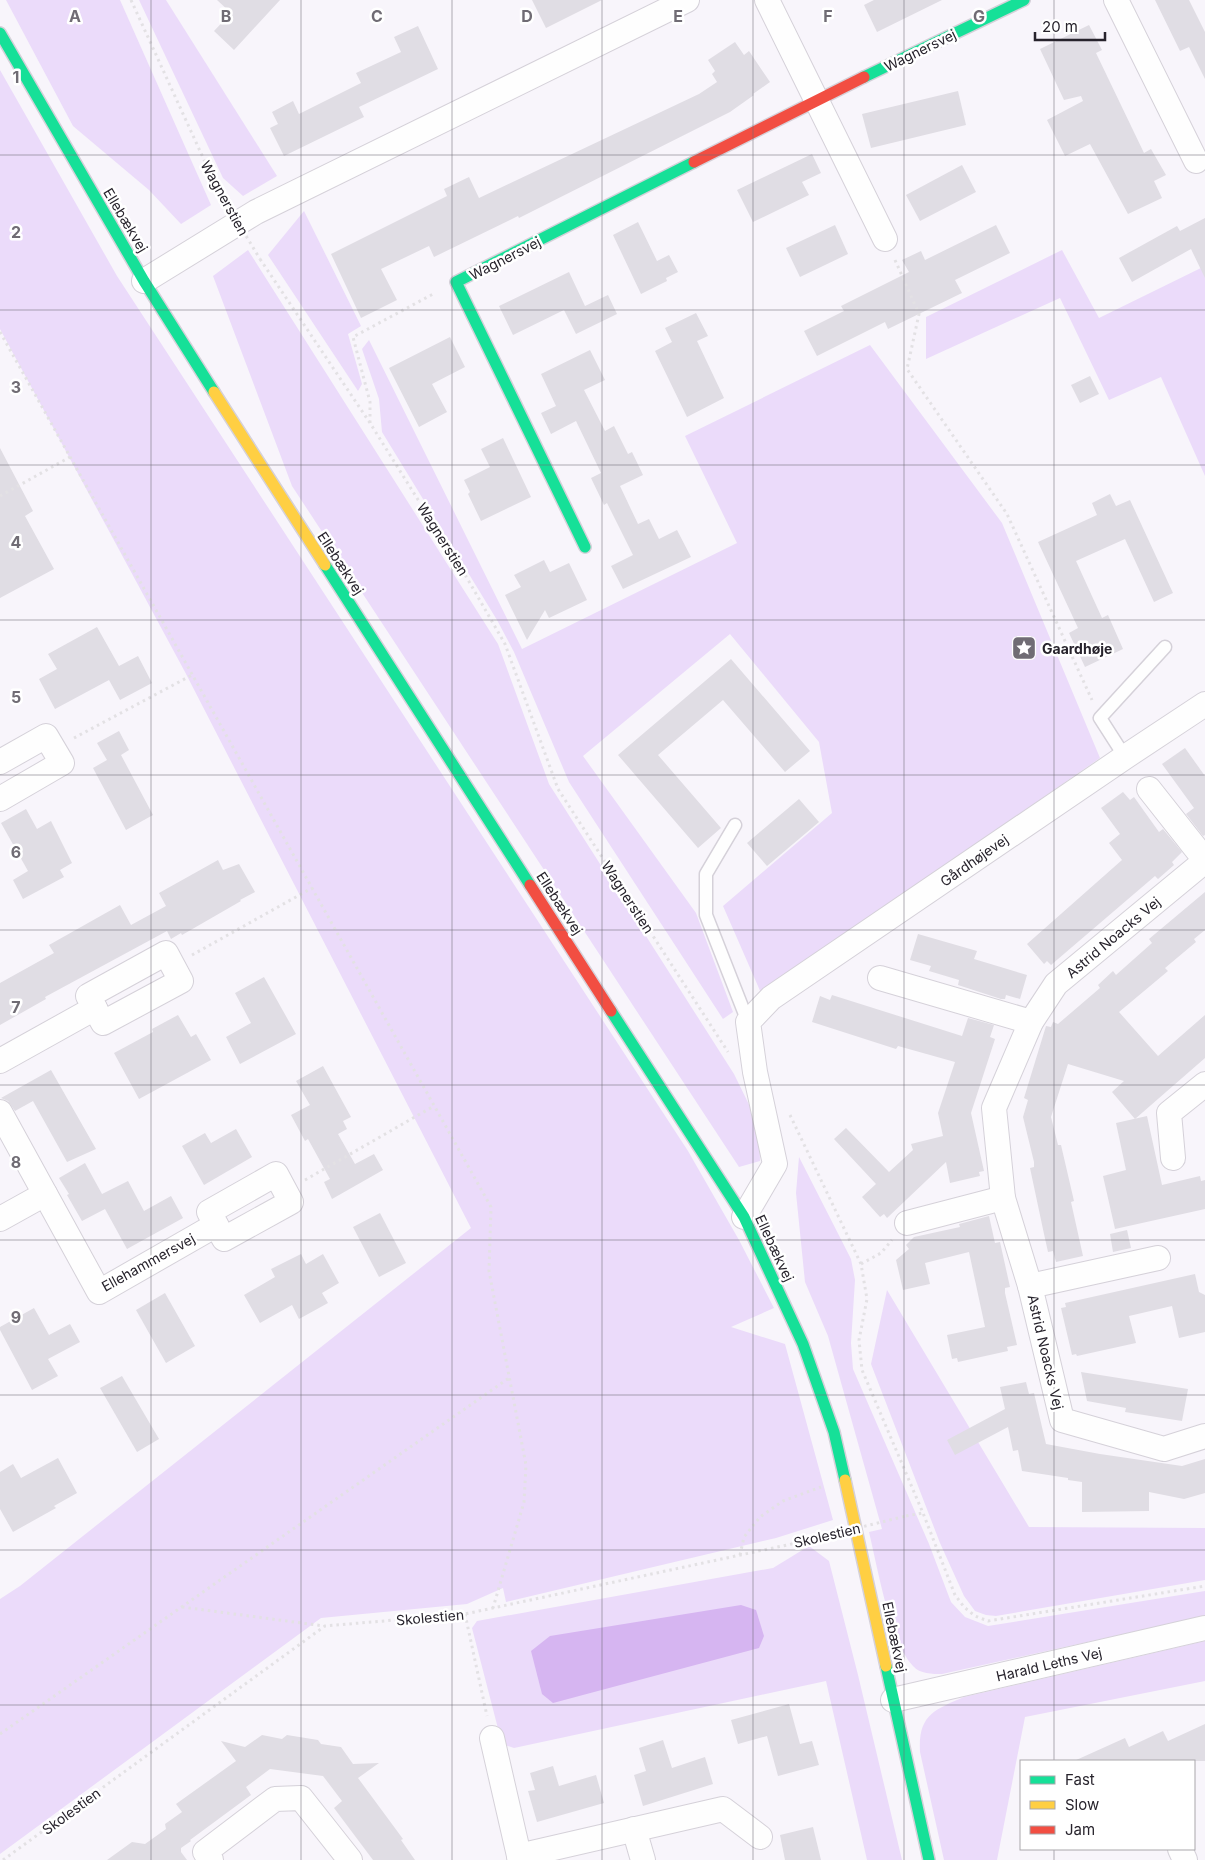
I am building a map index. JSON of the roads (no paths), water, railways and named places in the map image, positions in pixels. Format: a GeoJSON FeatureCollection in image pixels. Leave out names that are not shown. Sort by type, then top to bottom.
{"type":"FeatureCollection","features":[{"type":"Feature","properties":{"kind":"street"},"geometry":{"type":"LineString","coordinates":[[144,281],[256,212],[687,0]]}},
{"type":"Feature","properties":{"kind":"street"},"geometry":{"type":"LineString","coordinates":[[767,0],[885,239]]}},
{"type":"Feature","properties":{"kind":"street","name":"Wagnersvej"},"geometry":{"type":"LineString","coordinates":[[585,546],[456,282],[817,100],[1024,0]]}},
{"type":"Feature","properties":{"kind":"street"},"geometry":{"type":"LineString","coordinates":[[1116,0],[1196,161]]}},
{"type":"Feature","properties":{"kind":"street","name":"Ellebækvej"},"geometry":{"type":"LineString","coordinates":[[0,33],[144,281],[264,471],[744,1217],[803,1344],[834,1432],[929,1860]]}},
{"type":"Feature","properties":{"kind":"street","name":"Gårdhøjevej"},"geometry":{"type":"LineString","coordinates":[[748,1022],[771,998],[1125,756],[1205,704]]}},
{"type":"Feature","properties":{"kind":"street"},"geometry":{"type":"LineString","coordinates":[[0,762],[46,736],[62,763],[0,799]]}},
{"type":"Feature","properties":{"kind":"street","name":"Astrid Noacks Vej"},"geometry":{"type":"LineString","coordinates":[[1149,789],[1205,861],[1056,984],[1031,1022],[994,1108],[1003,1198],[1030,1286],[1062,1420],[1164,1449],[1205,1436]]}},
{"type":"Feature","properties":{"kind":"street"},"geometry":{"type":"LineString","coordinates":[[166,953],[181,981],[103,1024],[95,1008],[88,996],[166,953]]}},
{"type":"Feature","properties":{"kind":"street"},"geometry":{"type":"LineString","coordinates":[[880,978],[1031,1022]]}},
{"type":"Feature","properties":{"kind":"street"},"geometry":{"type":"LineString","coordinates":[[0,1061],[95,1008]]}},
{"type":"Feature","properties":{"kind":"street"},"geometry":{"type":"LineString","coordinates":[[744,1217],[775,1164],[755,1072],[748,1022]]}},
{"type":"Feature","properties":{"kind":"street"},"geometry":{"type":"LineString","coordinates":[[1173,1158],[1169,1113],[1205,1084]]}},
{"type":"Feature","properties":{"kind":"street","name":"Ellehammersvej"},"geometry":{"type":"LineString","coordinates":[[0,1112],[99,1292],[216,1225]]}},
{"type":"Feature","properties":{"kind":"street"},"geometry":{"type":"LineString","coordinates":[[276,1174],[291,1202],[224,1239],[216,1225],[209,1212],[276,1174]]}},
{"type":"Feature","properties":{"kind":"street"},"geometry":{"type":"LineString","coordinates":[[0,1219],[45,1194]]}},
{"type":"Feature","properties":{"kind":"street"},"geometry":{"type":"LineString","coordinates":[[907,1223],[1003,1198]]}},
{"type":"Feature","properties":{"kind":"street","name":"Astrid Noacks Vej"},"geometry":{"type":"LineString","coordinates":[[1030,1286],[1158,1258]]}},
{"type":"Feature","properties":{"kind":"street","name":"Harald Leths Vej"},"geometry":{"type":"LineString","coordinates":[[894,1700],[1205,1628]]}},
{"type":"Feature","properties":{"kind":"street"},"geometry":{"type":"LineString","coordinates":[[492,1738],[519,1858],[723,1809],[760,1836]]}},
{"type":"Feature","properties":{"kind":"street"},"geometry":{"type":"LineString","coordinates":[[211,1860],[205,1852],[275,1799],[301,1798],[350,1860]]}},
{"type":"Feature","properties":{"kind":"street"},"geometry":{"type":"LineString","coordinates":[[634,1829],[643,1860]]}},
{"type":"Feature","properties":{"kind":"lane"},"geometry":{"type":"LineString","coordinates":[[1125,756],[1100,718],[1165,647]]}},
{"type":"Feature","properties":{"kind":"lane"},"geometry":{"type":"LineString","coordinates":[[735,825],[706,874],[706,915],[748,1022]]}},
{"type":"Feature","properties":{"kind":"place","name":"Gaardhøje"},"geometry":{"type":"Point","coordinates":[1024,648]}}]}
